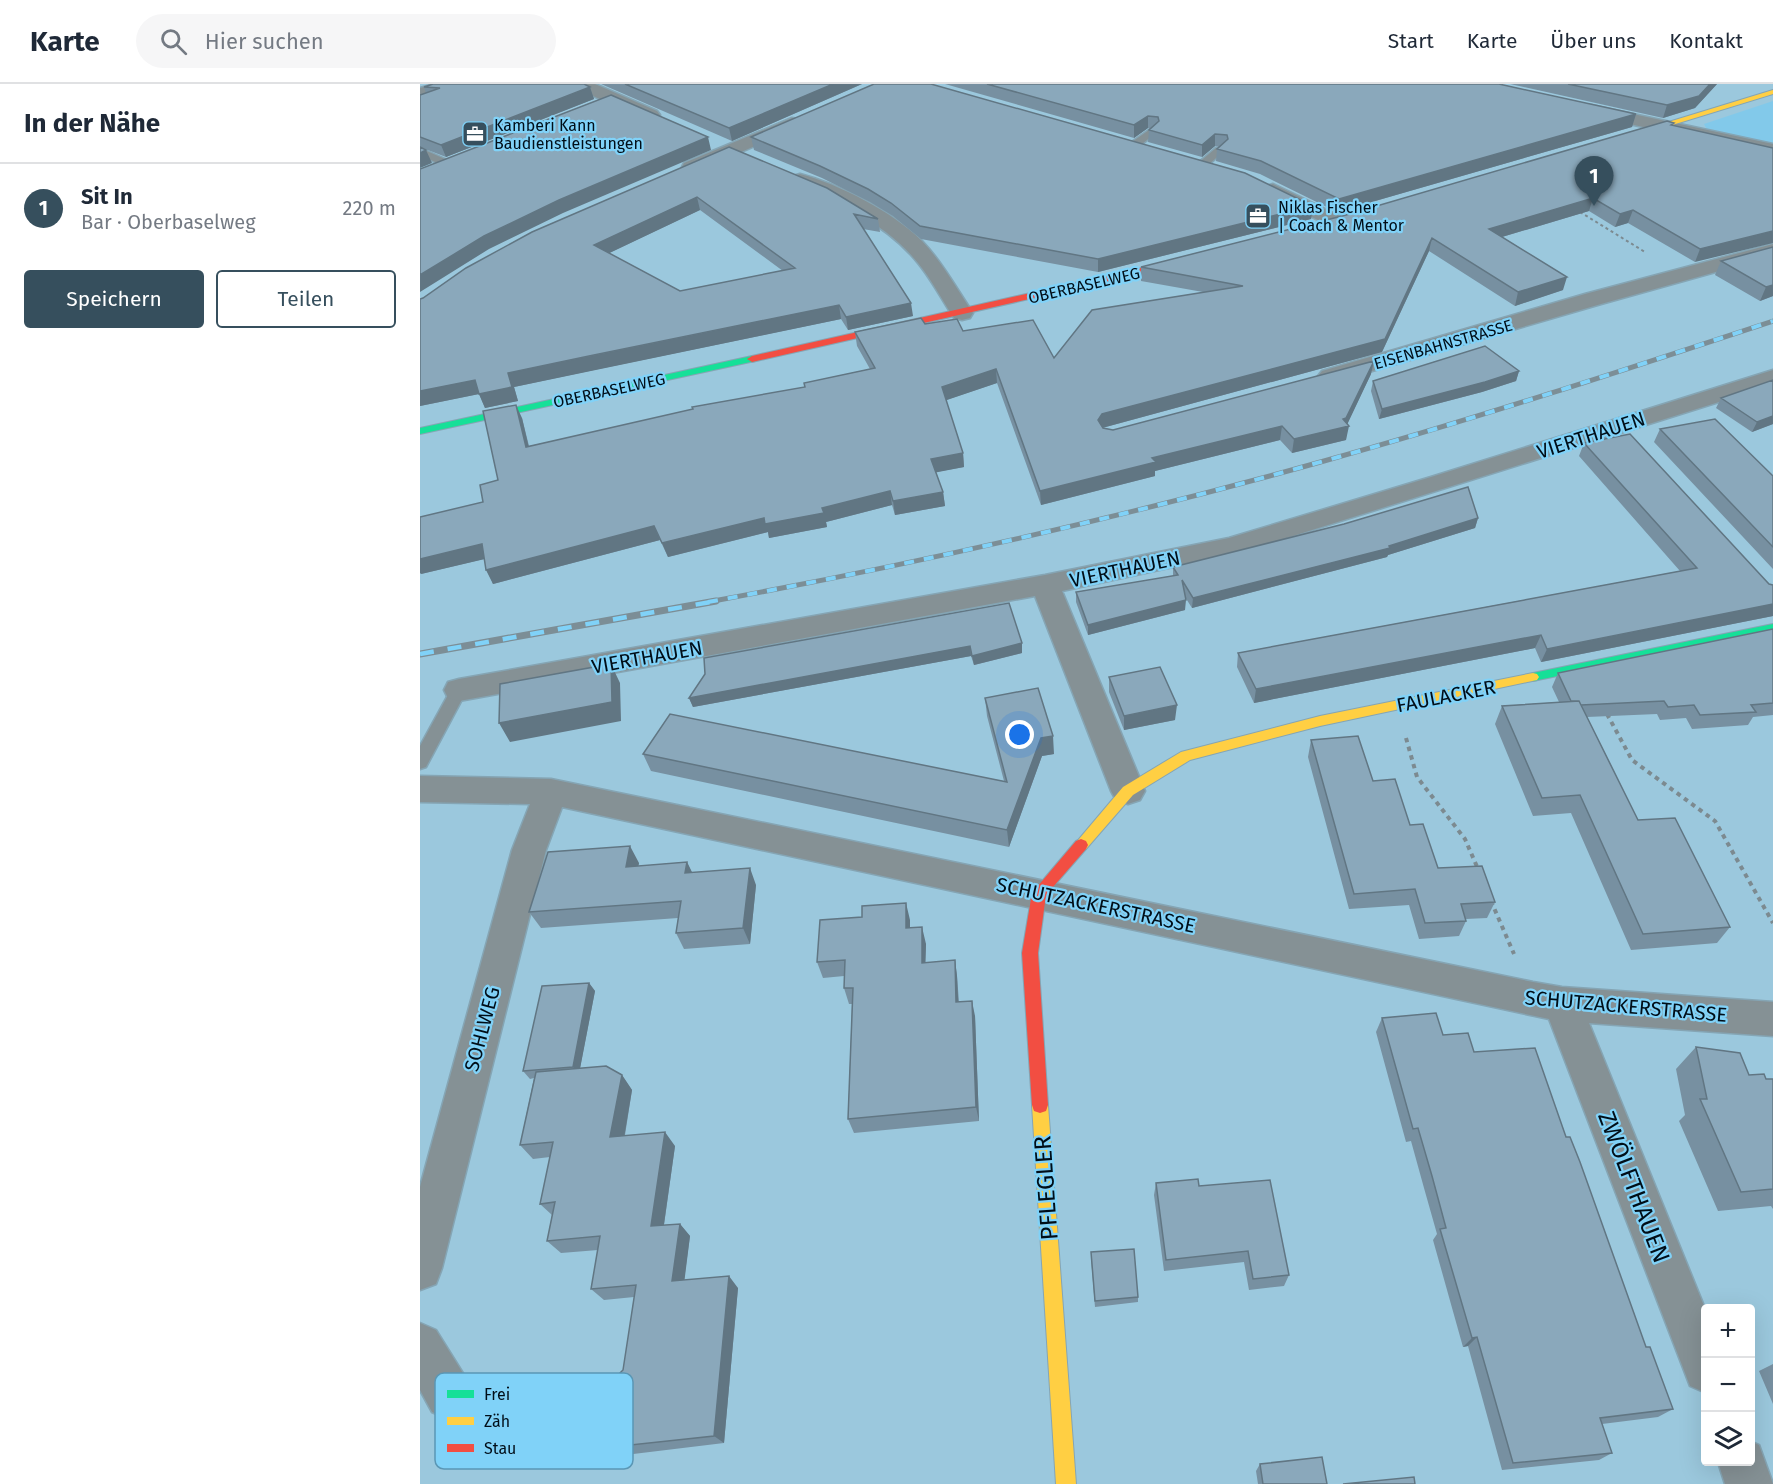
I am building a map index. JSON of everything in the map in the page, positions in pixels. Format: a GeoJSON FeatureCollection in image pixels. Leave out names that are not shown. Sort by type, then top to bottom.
{"type":"FeatureCollection","features":[{"type":"Feature","properties":{"kind":"street"},"geometry":{"type":"LineString","coordinates":[[420,94],[452,84]]}},
{"type":"Feature","properties":{"kind":"street"},"geometry":{"type":"LineString","coordinates":[[581,84],[667,122]]}},
{"type":"Feature","properties":{"kind":"street"},"geometry":{"type":"LineString","coordinates":[[1616,140],[1773,92]]}},
{"type":"Feature","properties":{"kind":"street"},"geometry":{"type":"LineString","coordinates":[[594,107],[615,99]]}},
{"type":"Feature","properties":{"kind":"street"},"geometry":{"type":"LineString","coordinates":[[1580,108],[1773,150]]}},
{"type":"Feature","properties":{"kind":"street"},"geometry":{"type":"LineString","coordinates":[[678,173],[806,117]]}},
{"type":"Feature","properties":{"kind":"street"},"geometry":{"type":"LineString","coordinates":[[1110,140],[1155,153]]}},
{"type":"Feature","properties":{"kind":"street"},"geometry":{"type":"LineString","coordinates":[[709,141],[750,159]]}},
{"type":"Feature","properties":{"kind":"street"},"geometry":{"type":"LineString","coordinates":[[430,173],[468,157]]}},
{"type":"Feature","properties":{"kind":"street"},"geometry":{"type":"LineString","coordinates":[[1192,163],[1221,171]]}},
{"type":"Feature","properties":{"kind":"street"},"geometry":{"type":"LineString","coordinates":[[780,171],[841,197],[889,225],[924,257],[962,313]]}},
{"type":"Feature","properties":{"kind":"street"},"geometry":{"type":"LineString","coordinates":[[1251,180],[1343,220]]}},
{"type":"Feature","properties":{"kind":"street"},"geometry":{"type":"LineString","coordinates":[[1316,228],[1343,220]]}},
{"type":"Feature","properties":{"kind":"street","name":"EISENBAHNSTRASSE"},"geometry":{"type":"LineString","coordinates":[[1313,381],[1593,299],[1773,250]]}},
{"type":"Feature","properties":{"kind":"street","name":"OBERBASELWEG"},"geometry":{"type":"LineString","coordinates":[[420,431],[962,313],[1198,258]]}},
{"type":"Feature","properties":{"kind":"street","name":"VIERTHAUEN"},"geometry":{"type":"LineString","coordinates":[[459,690],[1045,585],[1232,546],[1629,435],[1773,377]]}},
{"type":"Feature","properties":{"kind":"street"},"geometry":{"type":"LineString","coordinates":[[1045,585],[1128,791]]}},
{"type":"Feature","properties":{"kind":"street","name":"FAULACKER"},"geometry":{"type":"LineString","coordinates":[[1039,893],[1128,791],[1186,756],[1320,721],[1773,628]]}},
{"type":"Feature","properties":{"kind":"street","name":"SCHUTZACKERSTRASSE"},"geometry":{"type":"LineString","coordinates":[[420,789],[551,792],[1548,1002],[1773,1019]]}},
{"type":"Feature","properties":{"kind":"street","name":"SOHLWEG"},"geometry":{"type":"LineString","coordinates":[[420,1268],[528,850],[551,792]]}},
{"type":"Feature","properties":{"kind":"street","name":"PFLEGLER"},"geometry":{"type":"LineString","coordinates":[[1039,893],[1030,952],[1066,1484]]}},
{"type":"Feature","properties":{"kind":"street","name":"ZWÖLFTHAUEN"},"geometry":{"type":"LineString","coordinates":[[1548,1002],[1701,1358]]}},
{"type":"Feature","properties":{"kind":"street"},"geometry":{"type":"LineString","coordinates":[[420,1346],[436,1373]]}},
{"type":"Feature","properties":{"kind":"street"},"geometry":{"type":"LineString","coordinates":[[1744,1466],[1750,1484]]}},
{"type":"Feature","properties":{"kind":"lane"},"geometry":{"type":"LineString","coordinates":[[1133,146],[1152,132]]}},
{"type":"Feature","properties":{"kind":"lane"},"geometry":{"type":"LineString","coordinates":[[1192,163],[1220,150]]}},
{"type":"Feature","properties":{"kind":"lane"},"geometry":{"type":"LineString","coordinates":[[420,151],[450,165]]}},
{"type":"Feature","properties":{"kind":"lane"},"geometry":{"type":"LineString","coordinates":[[420,762],[459,690]]}},
{"type":"Feature","properties":{"kind":"path"},"geometry":{"type":"LineString","coordinates":[[1573,207],[1681,276]]}},
{"type":"Feature","properties":{"kind":"path"},"geometry":{"type":"LineString","coordinates":[[1582,669],[1632,760],[1715,821],[1773,923]]}},
{"type":"Feature","properties":{"kind":"path"},"geometry":{"type":"LineString","coordinates":[[1398,706],[1418,777],[1465,839],[1478,871]]}},
{"type":"Feature","properties":{"kind":"path"},"geometry":{"type":"LineString","coordinates":[[1488,892],[1548,1002]]}},
{"type":"Feature","properties":{"kind":"shaded area"},"geometry":{"type":"Polygon","coordinates":[[[1773,101],[1773,145],[1708,132],[1704,124],[1773,101]]]}},
{"type":"Feature","properties":{"kind":"building"},"geometry":{"type":"Polygon","coordinates":[[[433,84],[584,84],[590,87],[441,145],[420,137],[420,95],[440,88],[424,87],[433,84]]]}},
{"type":"Feature","properties":{"kind":"building"},"geometry":{"type":"Polygon","coordinates":[[[625,84],[833,84],[729,128],[625,84]]]}},
{"type":"Feature","properties":{"kind":"building"},"geometry":{"type":"Polygon","coordinates":[[[874,84],[931,84],[1245,173],[1313,206],[1098,259],[920,226],[891,203],[868,189],[751,137],[874,84]]]}},
{"type":"Feature","properties":{"kind":"building"},"geometry":{"type":"Polygon","coordinates":[[[987,84],[1499,84],[1636,114],[1339,199],[1261,161],[1217,149],[1228,139],[1227,135],[1215,134],[1202,145],[1149,130],[1159,121],[1158,117],[1148,116],[1134,125],[987,84]]]}},
{"type":"Feature","properties":{"kind":"building"},"geometry":{"type":"Polygon","coordinates":[[[1568,84],[1710,84],[1699,96],[1667,105],[1568,84]]]}},
{"type":"Feature","properties":{"kind":"building"},"geometry":{"type":"Polygon","coordinates":[[[611,95],[708,137],[559,200],[484,236],[420,275],[420,169],[611,95]]]}},
{"type":"Feature","properties":{"kind":"building"},"geometry":{"type":"Polygon","coordinates":[[[1667,121],[1674,123],[1671,125],[1773,148],[1773,231],[1700,249],[1633,210],[1620,214],[1593,198],[1489,229],[1567,277],[1518,292],[1432,238],[1385,339],[1102,414],[1098,420],[1103,428],[1113,430],[1374,361],[1346,418],[1343,419],[1349,426],[1294,439],[1282,426],[1152,458],[1156,462],[1040,491],[996,369],[942,387],[963,453],[931,459],[943,492],[893,501],[890,491],[822,508],[824,513],[765,524],[764,518],[662,543],[654,526],[486,570],[482,544],[420,559],[420,517],[483,502],[480,485],[498,480],[483,411],[516,405],[526,447],[693,409],[692,407],[805,387],[804,383],[875,368],[855,332],[921,318],[925,324],[957,319],[963,331],[1033,320],[1054,358],[1092,310],[1243,286],[1141,267],[1346,215],[1667,121]]]}},
{"type":"Feature","properties":{"kind":"building"},"geometry":{"type":"Polygon","coordinates":[[[729,147],[827,188],[878,219],[854,214],[911,303],[846,317],[839,305],[508,373],[512,387],[479,394],[475,380],[420,391],[420,299],[466,268],[532,232],[729,147]],[[697,197],[594,245],[680,291],[795,268],[697,197]]]}},
{"type":"Feature","properties":{"kind":"building"},"geometry":{"type":"Polygon","coordinates":[[[1773,247],[1773,285],[1766,287],[1721,261],[1773,247]]]}},
{"type":"Feature","properties":{"kind":"building"},"geometry":{"type":"Polygon","coordinates":[[[1485,346],[1519,371],[1382,409],[1373,381],[1485,346]]]}},
{"type":"Feature","properties":{"kind":"building"},"geometry":{"type":"Polygon","coordinates":[[[1773,380],[1773,416],[1757,422],[1721,398],[1773,380]]]}},
{"type":"Feature","properties":{"kind":"building"},"geometry":{"type":"Polygon","coordinates":[[[1715,419],[1773,476],[1773,547],[1660,429],[1715,419]]]}},
{"type":"Feature","properties":{"kind":"building"},"geometry":{"type":"Polygon","coordinates":[[[1630,434],[1769,584],[1773,585],[1773,604],[1547,649],[1541,635],[1256,689],[1238,653],[1697,568],[1584,443],[1630,434]]]}},
{"type":"Feature","properties":{"kind":"building"},"geometry":{"type":"Polygon","coordinates":[[[1468,487],[1478,518],[1389,546],[1390,548],[1193,598],[1182,580],[1186,600],[1088,625],[1076,592],[1178,575],[1173,567],[1344,524],[1468,487]]]}},
{"type":"Feature","properties":{"kind":"building"},"geometry":{"type":"Polygon","coordinates":[[[1009,603],[1022,643],[972,656],[970,646],[689,698],[705,674],[704,658],[1009,603]]]}},
{"type":"Feature","properties":{"kind":"building"},"geometry":{"type":"Polygon","coordinates":[[[1773,629],[1773,703],[1751,705],[1756,712],[1700,715],[1694,705],[1668,707],[1664,701],[1581,705],[1579,701],[1571,701],[1558,673],[1773,629]]]}},
{"type":"Feature","properties":{"kind":"building"},"geometry":{"type":"Polygon","coordinates":[[[611,664],[612,702],[499,723],[500,684],[611,664]]]}},
{"type":"Feature","properties":{"kind":"building"},"geometry":{"type":"Polygon","coordinates":[[[1160,667],[1177,705],[1124,716],[1109,677],[1160,667]]]}},
{"type":"Feature","properties":{"kind":"building"},"geometry":{"type":"Polygon","coordinates":[[[1038,688],[1053,736],[1041,738],[1007,830],[643,754],[670,714],[1007,782],[985,698],[1038,688]]]}},
{"type":"Feature","properties":{"kind":"building"},"geometry":{"type":"Polygon","coordinates":[[[1579,701],[1638,820],[1675,818],[1730,927],[1643,934],[1580,795],[1542,798],[1502,706],[1579,701]]]}},
{"type":"Feature","properties":{"kind":"building"},"geometry":{"type":"Polygon","coordinates":[[[1358,736],[1373,781],[1395,779],[1410,825],[1423,824],[1438,868],[1482,866],[1495,902],[1461,904],[1466,921],[1425,923],[1415,889],[1354,894],[1311,740],[1358,736]]]}},
{"type":"Feature","properties":{"kind":"building"},"geometry":{"type":"Polygon","coordinates":[[[630,846],[626,867],[687,862],[685,873],[750,868],[743,928],[676,933],[681,901],[529,912],[548,852],[630,846]]]}},
{"type":"Feature","properties":{"kind":"building"},"geometry":{"type":"Polygon","coordinates":[[[906,903],[906,928],[922,927],[922,963],[955,960],[956,1002],[972,1001],[976,1107],[848,1119],[853,988],[844,988],[845,960],[817,962],[820,920],[862,917],[862,906],[906,903]]]}},
{"type":"Feature","properties":{"kind":"building"},"geometry":{"type":"Polygon","coordinates":[[[589,983],[573,1067],[523,1071],[542,986],[589,983]]]}},
{"type":"Feature","properties":{"kind":"building"},"geometry":{"type":"Polygon","coordinates":[[[1436,1013],[1443,1035],[1468,1033],[1474,1052],[1535,1048],[1566,1137],[1570,1137],[1580,1162],[1646,1347],[1650,1347],[1673,1409],[1600,1418],[1612,1453],[1513,1463],[1477,1337],[1472,1338],[1440,1229],[1446,1228],[1432,1176],[1418,1128],[1413,1129],[1382,1018],[1436,1013]]]}},
{"type":"Feature","properties":{"kind":"building"},"geometry":{"type":"Polygon","coordinates":[[[1696,1047],[1740,1053],[1749,1075],[1764,1074],[1766,1079],[1773,1079],[1773,1189],[1741,1192],[1700,1099],[1707,1099],[1696,1047]]]}},
{"type":"Feature","properties":{"kind":"building"},"geometry":{"type":"Polygon","coordinates":[[[606,1066],[622,1075],[610,1137],[665,1132],[651,1226],[680,1224],[672,1281],[729,1276],[714,1436],[633,1445],[633,1373],[620,1373],[623,1370],[636,1285],[591,1289],[600,1236],[547,1241],[555,1202],[540,1204],[553,1142],[520,1145],[536,1072],[606,1066]]]}},
{"type":"Feature","properties":{"kind":"building"},"geometry":{"type":"Polygon","coordinates":[[[1198,1179],[1199,1186],[1270,1180],[1289,1275],[1253,1279],[1248,1251],[1166,1260],[1156,1183],[1198,1179]]]}},
{"type":"Feature","properties":{"kind":"building"},"geometry":{"type":"Polygon","coordinates":[[[1134,1249],[1138,1297],[1095,1301],[1091,1252],[1134,1249]]]}},
{"type":"Feature","properties":{"kind":"building"},"geometry":{"type":"Polygon","coordinates":[[[1322,1457],[1327,1484],[1263,1484],[1260,1464],[1322,1457]]]}},
{"type":"Feature","properties":{"kind":"building"},"geometry":{"type":"Polygon","coordinates":[[[1414,1477],[1415,1484],[1343,1484],[1414,1477]]]}},
{"type":"Feature","properties":{"kind":"railway"},"geometry":{"type":"LineString","coordinates":[[708,602],[1018,539],[1248,482],[1493,411],[1773,321]]}},
{"type":"Feature","properties":{"kind":"railway"},"geometry":{"type":"LineString","coordinates":[[420,654],[716,601]]}},
{"type":"Feature","properties":{"kind":"traffic: fast"},"geometry":{"type":"LineString","coordinates":[[420,431],[752,359]]}},
{"type":"Feature","properties":{"kind":"traffic: fast"},"geometry":{"type":"LineString","coordinates":[[1533,677],[1773,628]]}},
{"type":"Feature","properties":{"kind":"traffic: slow"},"geometry":{"type":"LineString","coordinates":[[1630,135],[1773,92]]}},
{"type":"Feature","properties":{"kind":"traffic: slow"},"geometry":{"type":"LineString","coordinates":[[1081,845],[1128,791],[1186,756],[1320,721],[1533,677]]}},
{"type":"Feature","properties":{"kind":"traffic: slow"},"geometry":{"type":"LineString","coordinates":[[1040,1105],[1066,1484]]}},
{"type":"Feature","properties":{"kind":"traffic: jam"},"geometry":{"type":"LineString","coordinates":[[752,359],[1185,261]]}},
{"type":"Feature","properties":{"kind":"traffic: jam"},"geometry":{"type":"LineString","coordinates":[[1040,1105],[1030,953],[1039,893],[1081,845]]}},
{"type":"Feature","properties":{"kind":"place","name":"Kamberi Kann Baudienstleistungen"},"geometry":{"type":"Point","coordinates":[475,134]}},
{"type":"Feature","properties":{"kind":"place","name":"Sit In"},"geometry":{"type":"Point","coordinates":[1594,206]}},
{"type":"Feature","properties":{"kind":"place","name":"Niklas Fischer | Coach & Mentor"},"geometry":{"type":"Point","coordinates":[1258,216]}}]}
